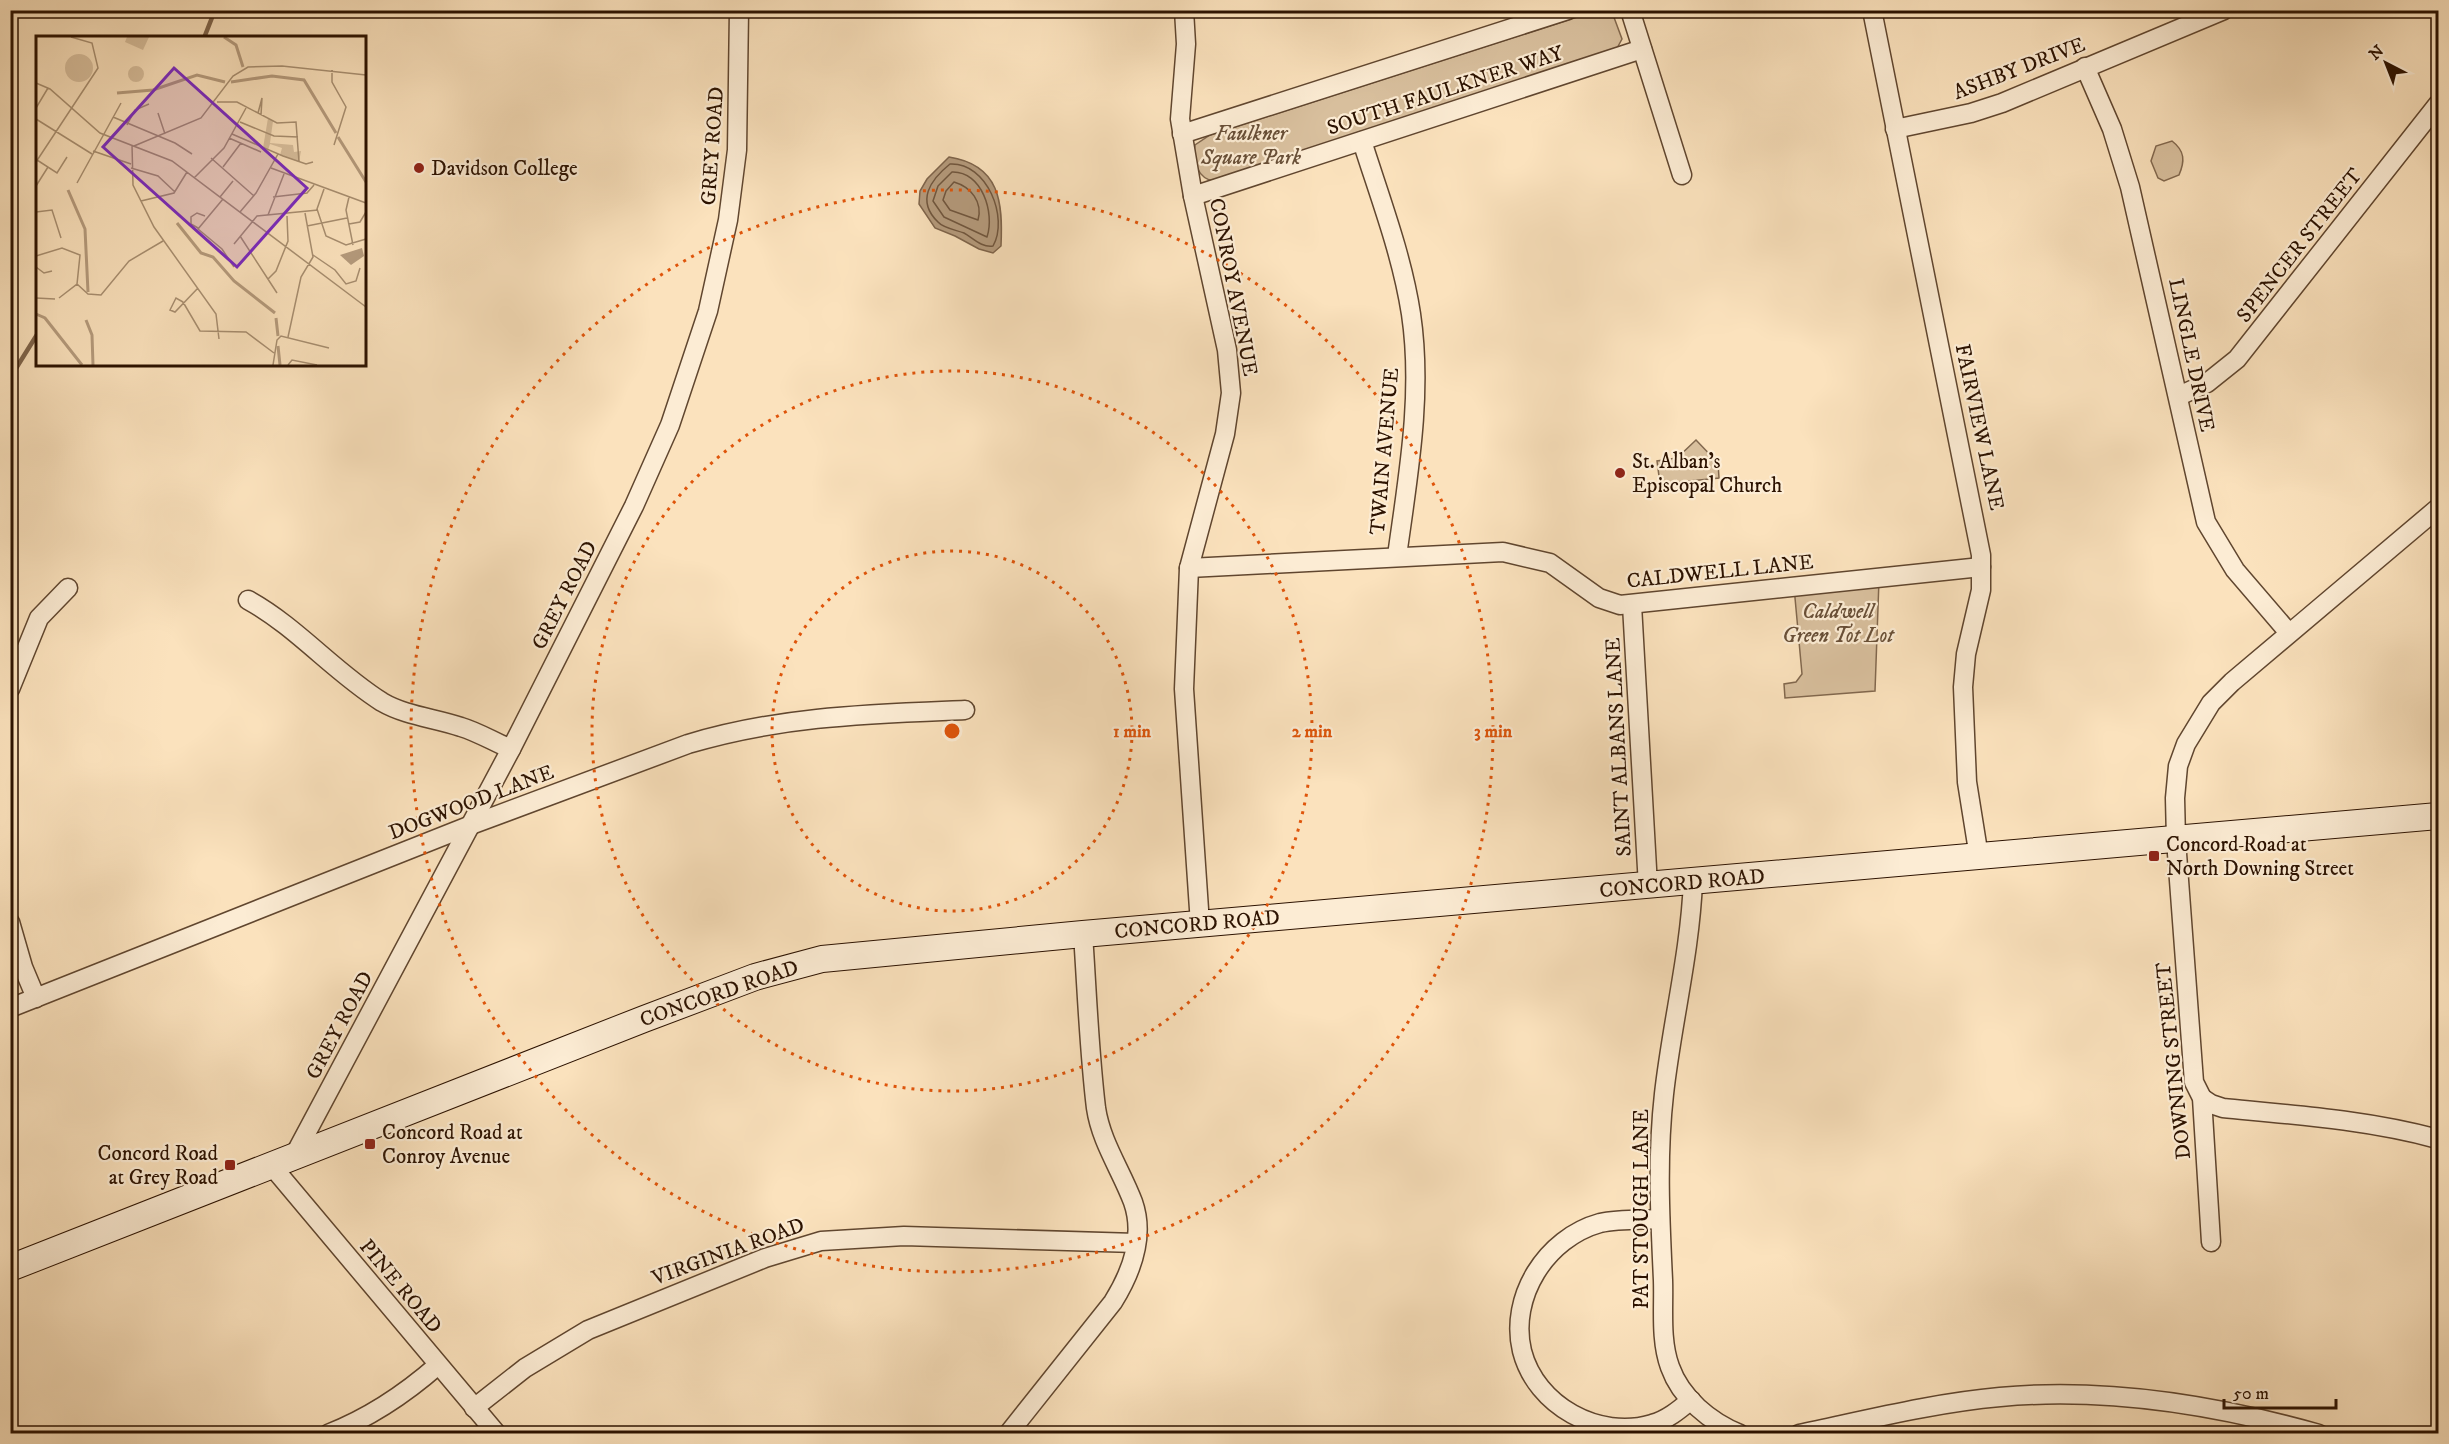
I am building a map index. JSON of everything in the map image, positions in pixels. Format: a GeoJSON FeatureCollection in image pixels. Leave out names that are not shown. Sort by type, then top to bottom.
{"type":"FeatureCollection","features":[{"type":"Feature","properties":{"kind":"main road","name":"CONCORD ROAD"},"geometry":{"type":"LineString","coordinates":[[10,1268],[644,1019],[791,966],[822,959],[1083,934],[2439,816]]}},
{"type":"Feature","properties":{"kind":"street","name":"GREY ROAD"},"geometry":{"type":"LineString","coordinates":[[283,1161],[471,825],[654,465],[700,337],[720,261],[733,186],[739,85],[739,10]]}},
{"type":"Feature","properties":{"kind":"street","name":"CONROY AVENUE"},"geometry":{"type":"LineString","coordinates":[[1184,10],[1186,44],[1180,103],[1182,134],[1193,196],[1227,350],[1231,393],[1225,434],[1190,568],[1184,689],[1200,924]]}},
{"type":"Feature","properties":{"kind":"street"},"geometry":{"type":"LineString","coordinates":[[1182,134],[1568,10]]}},
{"type":"Feature","properties":{"kind":"street"},"geometry":{"type":"LineString","coordinates":[[1630,10],[1682,175]]}},
{"type":"Feature","properties":{"kind":"street","name":"FAIRVIEW LANE"},"geometry":{"type":"LineString","coordinates":[[1872,10],[1973,507],[1981,567],[1979,606],[1966,654],[1963,687],[1967,782],[1978,857]]}},
{"type":"Feature","properties":{"kind":"street","name":"ASHBY DRIVE"},"geometry":{"type":"LineString","coordinates":[[1895,129],[1971,113],[2224,10]]}},
{"type":"Feature","properties":{"kind":"street","name":"SOUTH FAULKNER WAY"},"geometry":{"type":"LineString","coordinates":[[1193,196],[1642,49]]}},
{"type":"Feature","properties":{"kind":"street","name":"LINGLE DRIVE"},"geometry":{"type":"LineString","coordinates":[[2085,67],[2112,129],[2130,187],[2179,396],[2199,500],[2206,522],[2235,570],[2289,633]]}},
{"type":"Feature","properties":{"kind":"street","name":"SPENCER STREET"},"geometry":{"type":"LineString","coordinates":[[2179,396],[2207,383],[2237,359],[2439,104]]}},
{"type":"Feature","properties":{"kind":"street","name":"TWAIN AVENUE"},"geometry":{"type":"LineString","coordinates":[[1362,141],[1404,282],[1414,344],[1415,408],[1397,556]]}},
{"type":"Feature","properties":{"kind":"street","name":"DOWNING STREET"},"geometry":{"type":"LineString","coordinates":[[2211,1242],[2202,1098],[2194,1082],[2176,840],[2175,798],[2178,766],[2199,720],[2211,703],[2232,682],[2439,508]]}},
{"type":"Feature","properties":{"kind":"street","name":"CALDWELL LANE"},"geometry":{"type":"LineString","coordinates":[[1190,568],[1503,552],[1550,563],[1606,602],[1632,605],[1981,567]]}},
{"type":"Feature","properties":{"kind":"street"},"geometry":{"type":"LineString","coordinates":[[10,689],[39,618],[68,588]]}},
{"type":"Feature","properties":{"kind":"street"},"geometry":{"type":"LineString","coordinates":[[248,600],[273,613],[350,681],[385,703],[434,721],[460,726],[511,749]]}},
{"type":"Feature","properties":{"kind":"street","name":"SAINT ALBANS LANE"},"geometry":{"type":"LineString","coordinates":[[1632,605],[1648,886]]}},
{"type":"Feature","properties":{"kind":"street","name":"DOGWOOD LANE"},"geometry":{"type":"LineString","coordinates":[[10,1008],[471,825],[714,736],[831,715],[965,710]]}},
{"type":"Feature","properties":{"kind":"street","name":"PAT STOUGH LANE"},"geometry":{"type":"LineString","coordinates":[[1693,882],[1686,964],[1664,1092],[1660,1141],[1660,1219],[1666,1349],[1669,1366],[1678,1385],[1691,1400],[1713,1419],[1740,1434]]}},
{"type":"Feature","properties":{"kind":"street"},"geometry":{"type":"LineString","coordinates":[[10,922],[23,967],[36,998]]}},
{"type":"Feature","properties":{"kind":"street"},"geometry":{"type":"LineString","coordinates":[[1008,1434],[1113,1302],[1126,1280],[1136,1243],[1133,1202],[1109,1153],[1096,1109],[1083,934]]}},
{"type":"Feature","properties":{"kind":"street"},"geometry":{"type":"LineString","coordinates":[[2202,1098],[2223,1108],[2322,1117],[2383,1126],[2439,1139]]}},
{"type":"Feature","properties":{"kind":"street","name":"PINE ROAD"},"geometry":{"type":"LineString","coordinates":[[283,1161],[438,1365],[497,1434]]}},
{"type":"Feature","properties":{"kind":"street"},"geometry":{"type":"LineString","coordinates":[[1660,1219],[1600,1224],[1566,1240],[1549,1253],[1527,1290],[1521,1313],[1521,1344],[1533,1377],[1544,1391],[1558,1405],[1591,1423],[1619,1428],[1651,1425],[1664,1420],[1691,1400]]}},
{"type":"Feature","properties":{"kind":"street","name":"VIRGINIA ROAD"},"geometry":{"type":"LineString","coordinates":[[474,1408],[525,1368],[588,1330],[765,1258],[821,1241],[904,1236],[1136,1243]]}},
{"type":"Feature","properties":{"kind":"street"},"geometry":{"type":"LineString","coordinates":[[328,1434],[372,1413],[401,1395],[438,1365]]}},
{"type":"Feature","properties":{"kind":"street"},"geometry":{"type":"LineString","coordinates":[[1800,1434],[1942,1404],[2003,1396],[2083,1395],[2156,1399],[2259,1417],[2319,1434]]}},
{"type":"Feature","properties":{"kind":"green space","name":"Faulkner Square Park"},"geometry":{"type":"Polygon","coordinates":[[[1596,11],[1612,12],[1622,39],[1616,50],[1214,181],[1204,177],[1195,163],[1195,145],[1210,135],[1596,11]]]}},
{"type":"Feature","properties":{"kind":"green space"},"geometry":{"type":"Polygon","coordinates":[[[2172,141],[2182,152],[2182,165],[2179,175],[2164,181],[2158,178],[2151,161],[2156,146],[2172,141]]]}},
{"type":"Feature","properties":{"kind":"green space"},"geometry":{"type":"Polygon","coordinates":[[[1696,440],[1718,463],[1719,478],[1660,484],[1657,461],[1677,458],[1696,440]]]}},
{"type":"Feature","properties":{"kind":"green space","name":"Caldwell Green Tot Lot"},"geometry":{"type":"Polygon","coordinates":[[[1879,580],[1875,691],[1785,698],[1784,684],[1796,682],[1802,674],[1794,587],[1879,580]]]}},
{"type":"Feature","properties":{"kind":"water"},"geometry":{"type":"Polygon","coordinates":[[[949,157],[966,161],[979,168],[995,188],[1001,215],[1001,246],[993,253],[979,249],[935,228],[919,204],[920,191],[927,179],[949,157]]]}},
{"type":"Feature","properties":{"kind":"waterway"},"geometry":{"type":"LineString","coordinates":[[205,36],[215,10]]}},
{"type":"Feature","properties":{"kind":"waterway"},"geometry":{"type":"LineString","coordinates":[[10,378],[36,336]]}},
{"type":"Feature","properties":{"kind":"place","name":"Davidson College"},"geometry":{"type":"Point","coordinates":[419,168]}},
{"type":"Feature","properties":{"kind":"place","name":"St. Alban's Episcopal Church"},"geometry":{"type":"Point","coordinates":[1620,473]}},
{"type":"Feature","properties":{"kind":"place","name":"Concord Road at North Downing Street"},"geometry":{"type":"Point","coordinates":[2154,856]}},
{"type":"Feature","properties":{"kind":"place","name":"Concord Road at Conroy Avenue"},"geometry":{"type":"Point","coordinates":[370,1144]}},
{"type":"Feature","properties":{"kind":"place","name":"Concord Road at Grey Road"},"geometry":{"type":"Point","coordinates":[230,1165]}}]}
